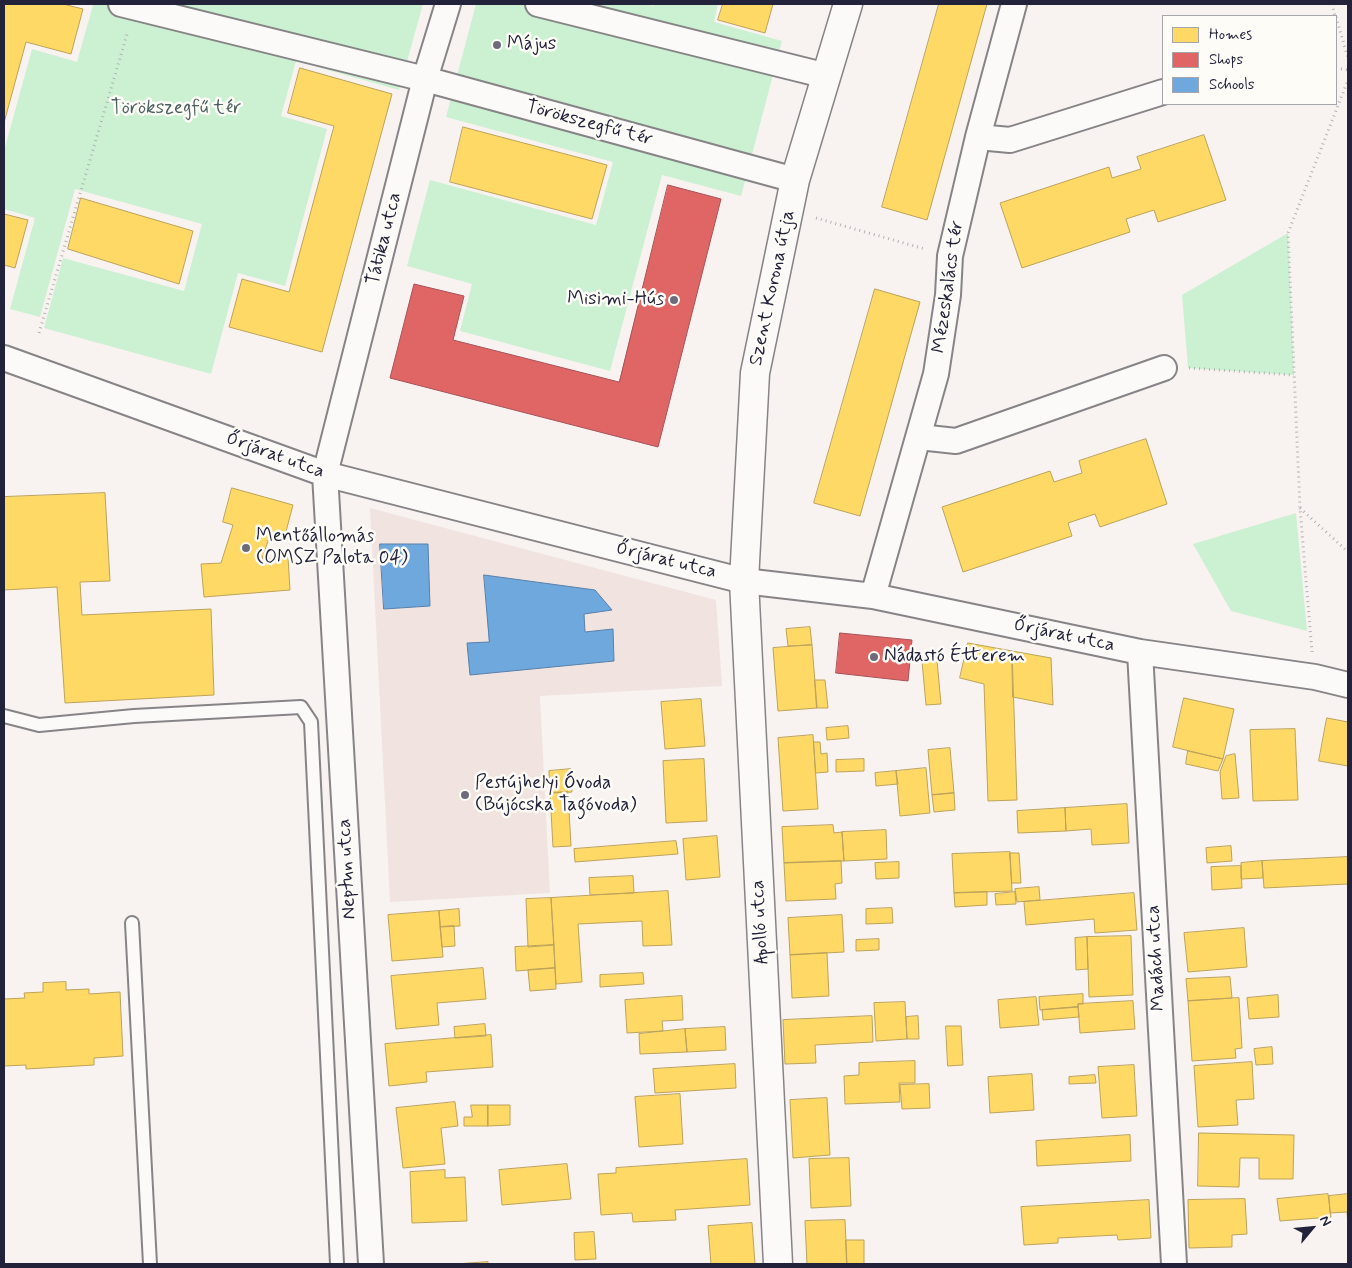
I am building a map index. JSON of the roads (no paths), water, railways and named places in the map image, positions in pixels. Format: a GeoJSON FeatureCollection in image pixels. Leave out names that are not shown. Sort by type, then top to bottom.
{"type":"FeatureCollection","features":[{"type":"Feature","properties":{"kind":"street","name":"Tátika utca"},"geometry":{"type":"LineString","coordinates":[[325,474],[425,79],[448,4]]}},
{"type":"Feature","properties":{"kind":"street"},"geometry":{"type":"LineString","coordinates":[[538,4],[827,76]]}},
{"type":"Feature","properties":{"kind":"street","name":"Szent Korona útja"},"geometry":{"type":"LineString","coordinates":[[744,580],[755,373],[795,180],[848,4]]}},
{"type":"Feature","properties":{"kind":"street","name":"Mézeskalács tér"},"geometry":{"type":"LineString","coordinates":[[873,596],[936,374],[948,295],[950,256],[978,137],[1014,4]]}},
{"type":"Feature","properties":{"kind":"street","name":"Törökszegfű tér"},"geometry":{"type":"LineString","coordinates":[[128,5],[425,79],[795,180]]}},
{"type":"Feature","properties":{"kind":"street"},"geometry":{"type":"LineString","coordinates":[[978,137],[1010,140],[1162,92]]}},
{"type":"Feature","properties":{"kind":"street","name":"Őrjárat utca"},"geometry":{"type":"LineString","coordinates":[[4,358],[325,474],[744,580],[873,596],[1140,652],[1348,684]]}},
{"type":"Feature","properties":{"kind":"street"},"geometry":{"type":"LineString","coordinates":[[919,436],[956,441],[1164,368]]}},
{"type":"Feature","properties":{"kind":"street","name":"Neptun utca"},"geometry":{"type":"LineString","coordinates":[[325,474],[372,1264]]}},
{"type":"Feature","properties":{"kind":"street","name":"Apolló utca"},"geometry":{"type":"LineString","coordinates":[[744,580],[778,1264]]}},
{"type":"Feature","properties":{"kind":"street","name":"Madách utca"},"geometry":{"type":"LineString","coordinates":[[1140,652],[1174,1264]]}},
{"type":"Feature","properties":{"kind":"lane"},"geometry":{"type":"LineString","coordinates":[[4,716],[39,725],[134,716],[302,707],[311,722],[338,1264]]}},
{"type":"Feature","properties":{"kind":"lane"},"geometry":{"type":"LineString","coordinates":[[132,923],[150,1264]]}},
{"type":"Feature","properties":{"kind":"place","name":"Május"},"geometry":{"type":"Point","coordinates":[497,45]}},
{"type":"Feature","properties":{"kind":"place","name":"Misimi-Hús"},"geometry":{"type":"Point","coordinates":[674,300]}},
{"type":"Feature","properties":{"kind":"place","name":"Mentőállomás (OMSZ Palota 04)"},"geometry":{"type":"Point","coordinates":[246,548]}},
{"type":"Feature","properties":{"kind":"place","name":"Nádastó Étterem"},"geometry":{"type":"Point","coordinates":[874,657]}},
{"type":"Feature","properties":{"kind":"place","name":"Pestújhelyi Óvoda (Bújócska Tagóvoda)"},"geometry":{"type":"Point","coordinates":[465,795]}}]}
